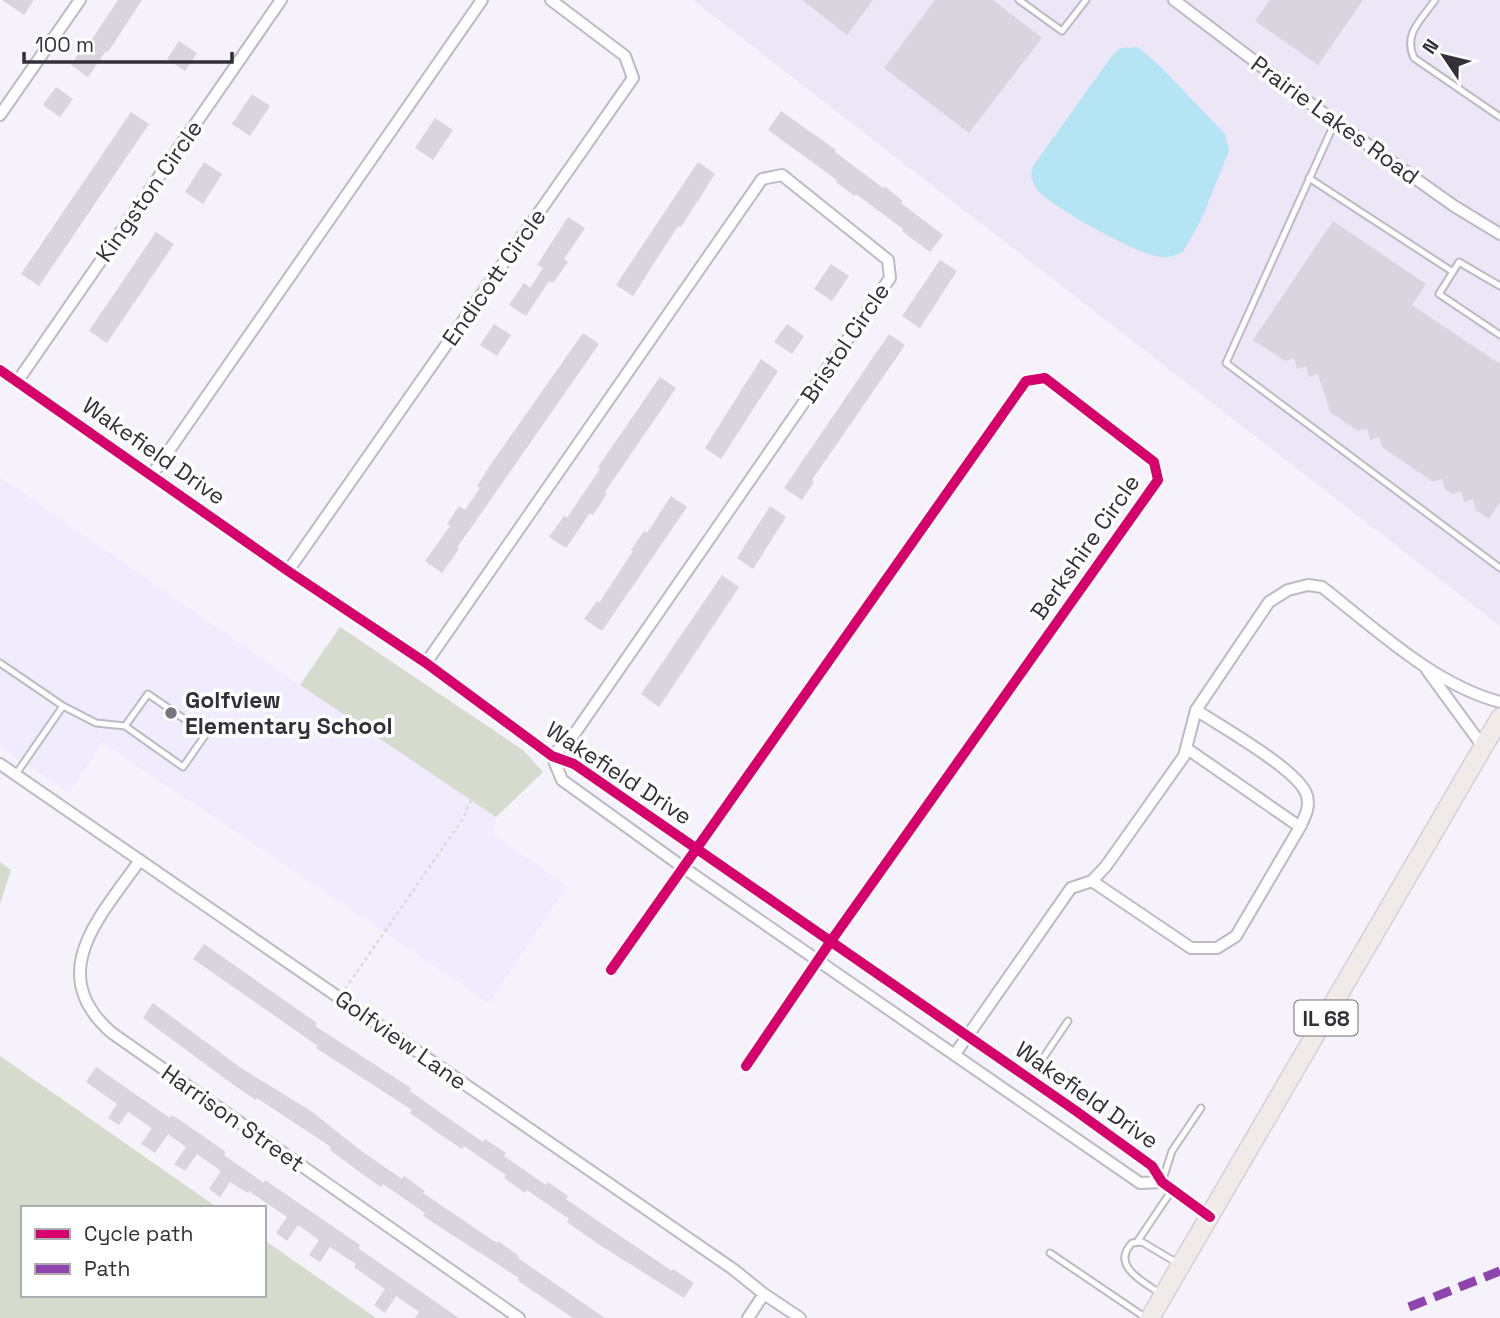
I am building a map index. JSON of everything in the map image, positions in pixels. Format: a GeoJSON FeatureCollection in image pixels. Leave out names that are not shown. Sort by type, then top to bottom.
{"type":"FeatureCollection","features":[{"type":"Feature","properties":{"kind":"main road","name":"IL 68"},"geometry":{"type":"LineString","coordinates":[[1148,1318],[1210,1217],[1500,718]]}},
{"type":"Feature","properties":{"kind":"street"},"geometry":{"type":"LineString","coordinates":[[0,115],[80,0]]}},
{"type":"Feature","properties":{"kind":"street","name":"Kingston Circle"},"geometry":{"type":"LineString","coordinates":[[17,382],[281,0]]}},
{"type":"Feature","properties":{"kind":"street"},"geometry":{"type":"LineString","coordinates":[[152,475],[482,0]]}},
{"type":"Feature","properties":{"kind":"street","name":"Endicott Circle"},"geometry":{"type":"LineString","coordinates":[[288,571],[633,78],[625,56],[551,0]]}},
{"type":"Feature","properties":{"kind":"street","name":"Prairie Lakes Road"},"geometry":{"type":"LineString","coordinates":[[1174,0],[1335,122],[1454,206],[1500,234]]}},
{"type":"Feature","properties":{"kind":"street","name":"Bristol Circle"},"geometry":{"type":"LineString","coordinates":[[426,663],[762,179],[782,175],[888,260],[890,278],[575,733],[552,756]]}},
{"type":"Feature","properties":{"kind":"street","name":"Wakefield Drive"},"geometry":{"type":"LineString","coordinates":[[0,370],[288,571],[426,663],[552,756],[574,764],[1065,1104],[1152,1166],[1161,1182],[1210,1217]]}},
{"type":"Feature","properties":{"kind":"street","name":"Berkshire Circle"},"geometry":{"type":"LineString","coordinates":[[611,970],[1026,381],[1045,378],[1154,462],[1158,480],[818,959],[746,1066]]}},
{"type":"Feature","properties":{"kind":"street"},"geometry":{"type":"LineString","coordinates":[[955,1054],[1071,888],[1092,881],[1106,866],[1184,756],[1196,710],[1269,602],[1288,590],[1308,585],[1322,587],[1444,679],[1480,697],[1500,702]]}},
{"type":"Feature","properties":{"kind":"street"},"geometry":{"type":"LineString","coordinates":[[1421,663],[1484,748]]}},
{"type":"Feature","properties":{"kind":"street"},"geometry":{"type":"LineString","coordinates":[[1092,881],[1191,948],[1217,948],[1236,936],[1309,807],[1306,793],[1293,774],[1196,710]]}},
{"type":"Feature","properties":{"kind":"street"},"geometry":{"type":"LineString","coordinates":[[1186,748],[1300,827]]}},
{"type":"Feature","properties":{"kind":"street","name":"Wakefield Drive"},"geometry":{"type":"LineString","coordinates":[[552,756],[562,780],[684,868],[1140,1183],[1161,1182]]}},
{"type":"Feature","properties":{"kind":"street","name":"Golfview Lane"},"geometry":{"type":"LineString","coordinates":[[0,764],[800,1318]]}},
{"type":"Feature","properties":{"kind":"street","name":"Harrison Street"},"geometry":{"type":"LineString","coordinates":[[139,860],[93,929],[81,954],[82,990],[99,1022],[519,1318]]}},
{"type":"Feature","properties":{"kind":"street"},"geometry":{"type":"LineString","coordinates":[[1052,1122],[1065,1104]]}},
{"type":"Feature","properties":{"kind":"street"},"geometry":{"type":"LineString","coordinates":[[748,1318],[764,1294]]}},
{"type":"Feature","properties":{"kind":"lane"},"geometry":{"type":"LineString","coordinates":[[1019,0],[1062,31],[1085,0]]}},
{"type":"Feature","properties":{"kind":"lane"},"geometry":{"type":"LineString","coordinates":[[1434,0],[1409,38],[1414,58],[1500,117]]}},
{"type":"Feature","properties":{"kind":"lane"},"geometry":{"type":"LineString","coordinates":[[1335,122],[1226,363],[1500,568]]}},
{"type":"Feature","properties":{"kind":"lane"},"geometry":{"type":"LineString","coordinates":[[1309,178],[1453,272]]}},
{"type":"Feature","properties":{"kind":"lane"},"geometry":{"type":"LineString","coordinates":[[1500,286],[1459,262],[1439,294],[1500,335]]}},
{"type":"Feature","properties":{"kind":"lane"},"geometry":{"type":"LineString","coordinates":[[0,663],[63,706],[96,723],[125,726],[183,767],[206,734],[148,694],[125,726]]}},
{"type":"Feature","properties":{"kind":"lane"},"geometry":{"type":"LineString","coordinates":[[16,774],[63,706]]}},
{"type":"Feature","properties":{"kind":"lane"},"geometry":{"type":"LineString","coordinates":[[1029,1079],[1068,1021]]}},
{"type":"Feature","properties":{"kind":"lane"},"geometry":{"type":"LineString","coordinates":[[1161,1182],[1172,1151],[1201,1108]]}},
{"type":"Feature","properties":{"kind":"lane"},"geometry":{"type":"LineString","coordinates":[[1137,1242],[1172,1190]]}},
{"type":"Feature","properties":{"kind":"lane"},"geometry":{"type":"LineString","coordinates":[[1163,1296],[1127,1267],[1125,1252],[1132,1243],[1137,1242],[1147,1245],[1181,1266]]}},
{"type":"Feature","properties":{"kind":"lane"},"geometry":{"type":"LineString","coordinates":[[1050,1253],[1118,1301],[1148,1318]]}},
{"type":"Feature","properties":{"kind":"path"},"geometry":{"type":"LineString","coordinates":[[339,997],[464,817],[470,798],[516,753],[534,765]]}},
{"type":"Feature","properties":{"kind":"shaded area"},"geometry":{"type":"Polygon","coordinates":[[[693,0],[1500,0],[1500,626],[693,0]]]}},
{"type":"Feature","properties":{"kind":"shaded area","name":"Golfview Elementary School"},"geometry":{"type":"Polygon","coordinates":[[[0,477],[496,817],[493,834],[567,886],[489,1003],[102,742],[69,793],[0,747],[0,477]]]}},
{"type":"Feature","properties":{"kind":"shaded area"},"geometry":{"type":"Polygon","coordinates":[[[340,627],[523,750],[543,772],[496,817],[300,685],[340,627]]]}},
{"type":"Feature","properties":{"kind":"shaded area"},"geometry":{"type":"Polygon","coordinates":[[[0,862],[11,870],[0,904],[0,862]]]}},
{"type":"Feature","properties":{"kind":"shaded area"},"geometry":{"type":"Polygon","coordinates":[[[0,1056],[215,1206],[21,1206],[21,1297],[266,1297],[266,1241],[376,1318],[0,1318],[0,1056]]]}},
{"type":"Feature","properties":{"kind":"water"},"geometry":{"type":"Polygon","coordinates":[[[1138,47],[1161,67],[1225,134],[1229,151],[1201,220],[1183,252],[1167,257],[1135,249],[1078,219],[1038,191],[1031,176],[1033,166],[1111,57],[1121,48],[1138,47]]]}},
{"type":"Feature","properties":{"kind":"building"},"geometry":{"type":"Polygon","coordinates":[[[2,0],[34,0],[24,15],[2,0]]]}},
{"type":"Feature","properties":{"kind":"building"},"geometry":{"type":"Polygon","coordinates":[[[118,0],[142,0],[88,77],[71,65],[83,47],[86,48],[118,0]]]}},
{"type":"Feature","properties":{"kind":"building"},"geometry":{"type":"Polygon","coordinates":[[[802,0],[873,0],[847,35],[802,0]]]}},
{"type":"Feature","properties":{"kind":"building"},"geometry":{"type":"Polygon","coordinates":[[[935,0],[993,0],[1042,38],[969,133],[884,68],[935,0]]]}},
{"type":"Feature","properties":{"kind":"building"},"geometry":{"type":"Polygon","coordinates":[[[1270,0],[1363,0],[1318,65],[1255,21],[1270,0]]]}},
{"type":"Feature","properties":{"kind":"building"},"geometry":{"type":"Polygon","coordinates":[[[179,41],[197,53],[185,71],[167,59],[179,41]]]}},
{"type":"Feature","properties":{"kind":"building"},"geometry":{"type":"Polygon","coordinates":[[[56,87],[73,99],[60,117],[43,105],[56,87]]]}},
{"type":"Feature","properties":{"kind":"building"},"geometry":{"type":"Polygon","coordinates":[[[252,94],[270,106],[250,136],[232,124],[252,94]]]}},
{"type":"Feature","properties":{"kind":"building"},"geometry":{"type":"Polygon","coordinates":[[[781,111],[883,188],[884,186],[903,201],[901,203],[943,235],[930,252],[902,231],[903,229],[768,130],[781,111]]]}},
{"type":"Feature","properties":{"kind":"building"},"geometry":{"type":"Polygon","coordinates":[[[131,112],[149,124],[39,286],[21,274],[131,112]]]}},
{"type":"Feature","properties":{"kind":"building"},"geometry":{"type":"Polygon","coordinates":[[[435,118],[453,130],[433,160],[415,148],[435,118]]]}},
{"type":"Feature","properties":{"kind":"building"},"geometry":{"type":"Polygon","coordinates":[[[204,162],[222,174],[203,204],[185,192],[204,162]]]}},
{"type":"Feature","properties":{"kind":"building"},"geometry":{"type":"Polygon","coordinates":[[[698,162],[715,174],[633,296],[616,285],[698,162]]]}},
{"type":"Feature","properties":{"kind":"building"},"geometry":{"type":"Polygon","coordinates":[[[568,217],[585,228],[564,259],[568,262],[553,283],[549,281],[526,316],[509,305],[524,283],[530,288],[543,268],[537,265],[568,217]]]}},
{"type":"Feature","properties":{"kind":"building"},"geometry":{"type":"Polygon","coordinates":[[[1333,221],[1426,284],[1412,305],[1500,364],[1500,502],[1489,519],[1476,510],[1473,499],[1464,502],[1461,491],[1452,494],[1445,489],[1442,479],[1433,482],[1382,447],[1379,437],[1370,440],[1367,428],[1358,431],[1330,412],[1318,374],[1309,377],[1306,366],[1297,369],[1294,358],[1285,361],[1253,340],[1333,221]]]}},
{"type":"Feature","properties":{"kind":"building"},"geometry":{"type":"Polygon","coordinates":[[[156,232],[174,244],[107,343],[89,331],[156,232]]]}},
{"type":"Feature","properties":{"kind":"building"},"geometry":{"type":"Polygon","coordinates":[[[940,260],[957,271],[920,328],[902,316],[940,260]]]}},
{"type":"Feature","properties":{"kind":"building"},"geometry":{"type":"Polygon","coordinates":[[[831,264],[849,276],[832,301],[814,289],[831,264]]]}},
{"type":"Feature","properties":{"kind":"building"},"geometry":{"type":"Polygon","coordinates":[[[494,324],[511,335],[497,356],[480,345],[494,324]]]}},
{"type":"Feature","properties":{"kind":"building"},"geometry":{"type":"Polygon","coordinates":[[[787,324],[804,336],[792,354],[774,342],[787,324]]]}},
{"type":"Feature","properties":{"kind":"building"},"geometry":{"type":"Polygon","coordinates":[[[583,333],[599,344],[442,573],[425,561],[450,526],[447,524],[459,506],[465,510],[480,488],[477,486],[491,464],[583,333]]]}},
{"type":"Feature","properties":{"kind":"building"},"geometry":{"type":"Polygon","coordinates":[[[889,334],[905,345],[812,480],[814,482],[802,500],[784,488],[889,334]]]}},
{"type":"Feature","properties":{"kind":"building"},"geometry":{"type":"Polygon","coordinates":[[[761,359],[778,371],[721,459],[705,448],[761,359]]]}},
{"type":"Feature","properties":{"kind":"building"},"geometry":{"type":"Polygon","coordinates":[[[660,377],[676,388],[605,492],[607,494],[593,515],[590,513],[566,548],[549,537],[564,516],[567,518],[600,469],[598,467],[660,377]]]}},
{"type":"Feature","properties":{"kind":"building"},"geometry":{"type":"Polygon","coordinates":[[[671,496],[687,507],[602,631],[584,619],[597,601],[599,603],[633,551],[631,550],[644,531],[647,533],[671,496]]]}},
{"type":"Feature","properties":{"kind":"building"},"geometry":{"type":"Polygon","coordinates":[[[770,506],[786,517],[753,569],[737,558],[770,506]]]}},
{"type":"Feature","properties":{"kind":"building"},"geometry":{"type":"Polygon","coordinates":[[[722,575],[739,587],[659,707],[641,694],[722,575]]]}},
{"type":"Feature","properties":{"kind":"building"},"geometry":{"type":"Polygon","coordinates":[[[204,944],[317,1023],[315,1026],[411,1088],[410,1091],[483,1142],[485,1139],[506,1153],[504,1156],[546,1185],[548,1182],[568,1196],[566,1199],[694,1283],[684,1298],[598,1244],[567,1222],[569,1219],[527,1190],[525,1193],[504,1178],[506,1175],[464,1146],[462,1149],[441,1135],[410,1113],[412,1110],[316,1048],[318,1046],[193,959],[204,944]]]}},
{"type":"Feature","properties":{"kind":"building"},"geometry":{"type":"Polygon","coordinates":[[[153,1003],[241,1068],[311,1111],[360,1150],[402,1179],[404,1176],[425,1191],[423,1193],[497,1243],[498,1241],[519,1256],[518,1258],[605,1318],[573,1318],[517,1280],[519,1278],[423,1216],[425,1213],[383,1184],[381,1187],[361,1173],[330,1150],[331,1147],[235,1086],[143,1018],[153,1003]]]}},
{"type":"Feature","properties":{"kind":"building"},"geometry":{"type":"Polygon","coordinates":[[[96,1067],[170,1118],[172,1115],[193,1129],[226,1152],[224,1155],[360,1245],[358,1248],[459,1318],[415,1318],[419,1312],[396,1296],[385,1313],[374,1305],[385,1289],[354,1267],[356,1264],[330,1247],[320,1262],[309,1255],[319,1240],[298,1225],[287,1241],[276,1233],[287,1217],[249,1191],[248,1193],[230,1182],[220,1197],[209,1189],[221,1171],[197,1154],[185,1171],[174,1164],[186,1147],[168,1134],[155,1153],[141,1144],[152,1128],[128,1112],[119,1125],[108,1118],[117,1104],[86,1082],[96,1067]]]}},
{"type":"Feature","properties":{"kind":"marked path"},"geometry":{"type":"LineString","coordinates":[[1409,1307],[1500,1271]]}},
{"type":"Feature","properties":{"kind":"cycle path"},"geometry":{"type":"LineString","coordinates":[[0,370],[288,571],[426,663],[552,756],[574,764],[1076,1111],[1152,1166],[1162,1182],[1210,1217]]}},
{"type":"Feature","properties":{"kind":"cycle path"},"geometry":{"type":"LineString","coordinates":[[611,970],[1026,381],[1045,378],[1154,462],[1158,480],[831,941],[746,1066]]}},
{"type":"Feature","properties":{"kind":"place","name":"Golfview Elementary School"},"geometry":{"type":"Point","coordinates":[171,713]}}]}
